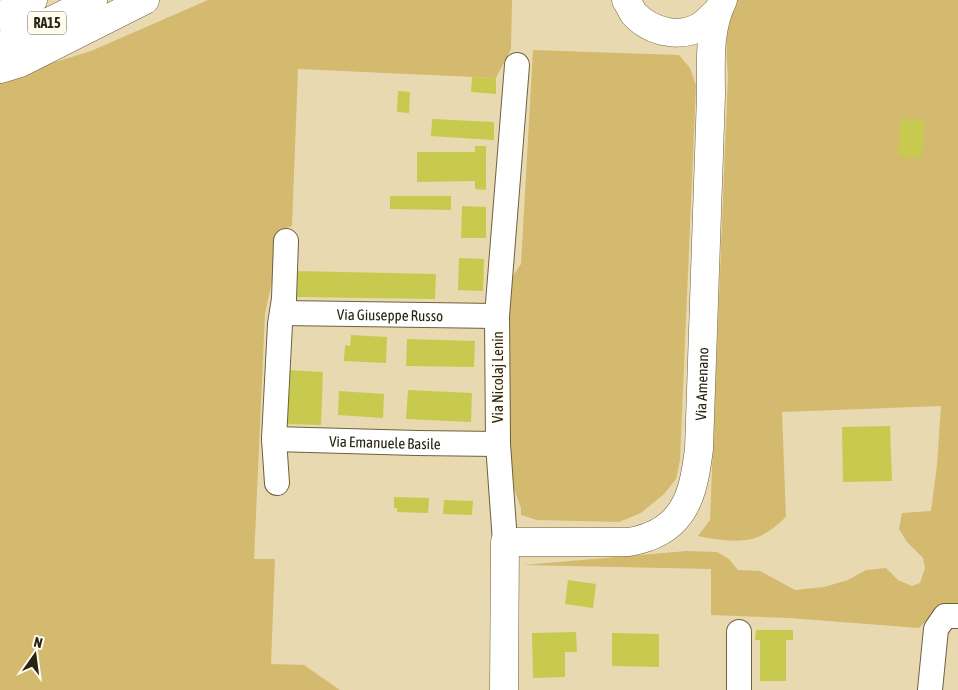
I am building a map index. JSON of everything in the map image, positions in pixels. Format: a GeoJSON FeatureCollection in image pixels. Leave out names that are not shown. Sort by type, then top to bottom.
{"type":"FeatureCollection","features":[{"type":"Feature","properties":{"kind":"main road","name":"RA15"},"geometry":{"type":"LineString","coordinates":[[0,16],[33,0]]}},
{"type":"Feature","properties":{"kind":"main road","name":"RA15"},"geometry":{"type":"LineString","coordinates":[[0,46],[93,0]]}},
{"type":"Feature","properties":{"kind":"main road"},"geometry":{"type":"LineString","coordinates":[[0,69],[20,63],[145,0]]}},
{"type":"Feature","properties":{"kind":"main road"},"geometry":{"type":"LineString","coordinates":[[626,0],[633,13],[646,24],[661,31],[678,33],[692,30],[704,24],[720,6]]}},
{"type":"Feature","properties":{"kind":"main road","name":"Via Amenano"},"geometry":{"type":"LineString","coordinates":[[505,542],[630,542],[649,537],[667,528],[681,514],[688,499],[694,481],[699,448],[710,67],[712,35],[720,6]]}},
{"type":"Feature","properties":{"kind":"main road"},"geometry":{"type":"LineString","coordinates":[[678,33],[699,50],[710,67]]}},
{"type":"Feature","properties":{"kind":"main road","name":"Via Nicolaj Lenin"},"geometry":{"type":"LineString","coordinates":[[504,690],[505,542]]}},
{"type":"Feature","properties":{"kind":"street","name":"Via Nicolaj Lenin"},"geometry":{"type":"LineString","coordinates":[[505,542],[498,444],[497,316],[516,65]]}},
{"type":"Feature","properties":{"kind":"street"},"geometry":{"type":"LineString","coordinates":[[277,483],[274,439],[280,324],[284,299],[286,241]]}},
{"type":"Feature","properties":{"kind":"street","name":"Via Giuseppe Russo"},"geometry":{"type":"LineString","coordinates":[[282,313],[497,316]]}},
{"type":"Feature","properties":{"kind":"street","name":"Via Emanuele Basile"},"geometry":{"type":"LineString","coordinates":[[274,439],[498,444]]}},
{"type":"Feature","properties":{"kind":"street"},"geometry":{"type":"LineString","coordinates":[[930,690],[936,629],[951,616]]}},
{"type":"Feature","properties":{"kind":"street"},"geometry":{"type":"LineString","coordinates":[[739,632],[739,690]]}},
{"type":"Feature","properties":{"kind":"shaded area"},"geometry":{"type":"Polygon","coordinates":[[[208,0],[512,0],[511,49],[496,78],[298,69],[292,226],[283,229],[265,314],[254,559],[275,559],[271,664],[304,665],[340,690],[0,690],[0,79],[91,51],[208,0]]]}},
{"type":"Feature","properties":{"kind":"shaded area"},"geometry":{"type":"Polygon","coordinates":[[[734,0],[958,0],[958,611],[935,611],[919,628],[789,618],[711,615],[711,569],[523,565],[687,551],[717,552],[729,559],[738,570],[760,571],[795,590],[824,587],[848,580],[866,570],[886,568],[898,580],[912,586],[920,583],[925,568],[923,558],[907,542],[899,529],[902,513],[931,511],[937,465],[941,406],[782,412],[786,517],[767,532],[749,540],[723,540],[698,536],[710,520],[728,76],[727,38],[734,0]]]}},
{"type":"Feature","properties":{"kind":"shaded area"},"geometry":{"type":"Polygon","coordinates":[[[533,50],[679,55],[690,68],[696,85],[680,460],[676,479],[664,494],[641,513],[619,522],[537,520],[521,515],[521,508],[506,467],[510,280],[521,264],[533,50]]]}},
{"type":"Feature","properties":{"kind":"building"},"geometry":{"type":"Polygon","coordinates":[[[472,77],[496,78],[496,94],[471,92],[472,77]]]}},
{"type":"Feature","properties":{"kind":"building"},"geometry":{"type":"Polygon","coordinates":[[[398,91],[410,92],[409,113],[397,112],[398,91]]]}},
{"type":"Feature","properties":{"kind":"building"},"geometry":{"type":"Polygon","coordinates":[[[432,119],[494,122],[494,140],[431,136],[432,119]]]}},
{"type":"Feature","properties":{"kind":"building"},"geometry":{"type":"Polygon","coordinates":[[[901,119],[925,121],[922,158],[898,156],[901,119]]]}},
{"type":"Feature","properties":{"kind":"building"},"geometry":{"type":"Polygon","coordinates":[[[475,146],[486,146],[486,190],[475,189],[475,181],[417,182],[417,152],[475,152],[475,146]]]}},
{"type":"Feature","properties":{"kind":"building"},"geometry":{"type":"Polygon","coordinates":[[[390,196],[451,196],[451,210],[390,209],[390,196]]]}},
{"type":"Feature","properties":{"kind":"building"},"geometry":{"type":"Polygon","coordinates":[[[462,206],[486,207],[486,238],[461,238],[462,206]]]}},
{"type":"Feature","properties":{"kind":"building"},"geometry":{"type":"Polygon","coordinates":[[[459,258],[484,259],[483,291],[458,290],[459,258]]]}},
{"type":"Feature","properties":{"kind":"building"},"geometry":{"type":"Polygon","coordinates":[[[296,271],[436,274],[435,299],[296,297],[296,271]]]}},
{"type":"Feature","properties":{"kind":"building"},"geometry":{"type":"Polygon","coordinates":[[[351,335],[387,337],[386,363],[344,361],[345,345],[350,346],[351,335]]]}},
{"type":"Feature","properties":{"kind":"building"},"geometry":{"type":"Polygon","coordinates":[[[407,339],[475,341],[474,367],[406,366],[407,339]]]}},
{"type":"Feature","properties":{"kind":"building"},"geometry":{"type":"Polygon","coordinates":[[[286,370],[323,372],[321,425],[285,424],[286,370]]]}},
{"type":"Feature","properties":{"kind":"building"},"geometry":{"type":"Polygon","coordinates":[[[408,390],[472,393],[471,422],[406,419],[408,390]]]}},
{"type":"Feature","properties":{"kind":"building"},"geometry":{"type":"Polygon","coordinates":[[[339,391],[384,394],[383,418],[338,415],[339,391]]]}},
{"type":"Feature","properties":{"kind":"building"},"geometry":{"type":"Polygon","coordinates":[[[890,426],[892,481],[843,482],[842,427],[890,426]]]}},
{"type":"Feature","properties":{"kind":"building"},"geometry":{"type":"Polygon","coordinates":[[[394,497],[429,498],[428,513],[397,512],[397,508],[394,508],[394,497]]]}},
{"type":"Feature","properties":{"kind":"building"},"geometry":{"type":"Polygon","coordinates":[[[444,500],[473,501],[472,515],[443,514],[444,500]]]}},
{"type":"Feature","properties":{"kind":"building"},"geometry":{"type":"Polygon","coordinates":[[[568,580],[596,584],[593,608],[565,604],[568,580]]]}},
{"type":"Feature","properties":{"kind":"building"},"geometry":{"type":"Polygon","coordinates":[[[756,630],[793,630],[793,640],[786,640],[786,681],[760,681],[760,640],[755,640],[756,630]]]}},
{"type":"Feature","properties":{"kind":"building"},"geometry":{"type":"Polygon","coordinates":[[[576,632],[577,652],[565,652],[565,677],[533,678],[532,633],[576,632]]]}},
{"type":"Feature","properties":{"kind":"building"},"geometry":{"type":"Polygon","coordinates":[[[612,633],[659,634],[659,667],[612,666],[612,633]]]}}]}
